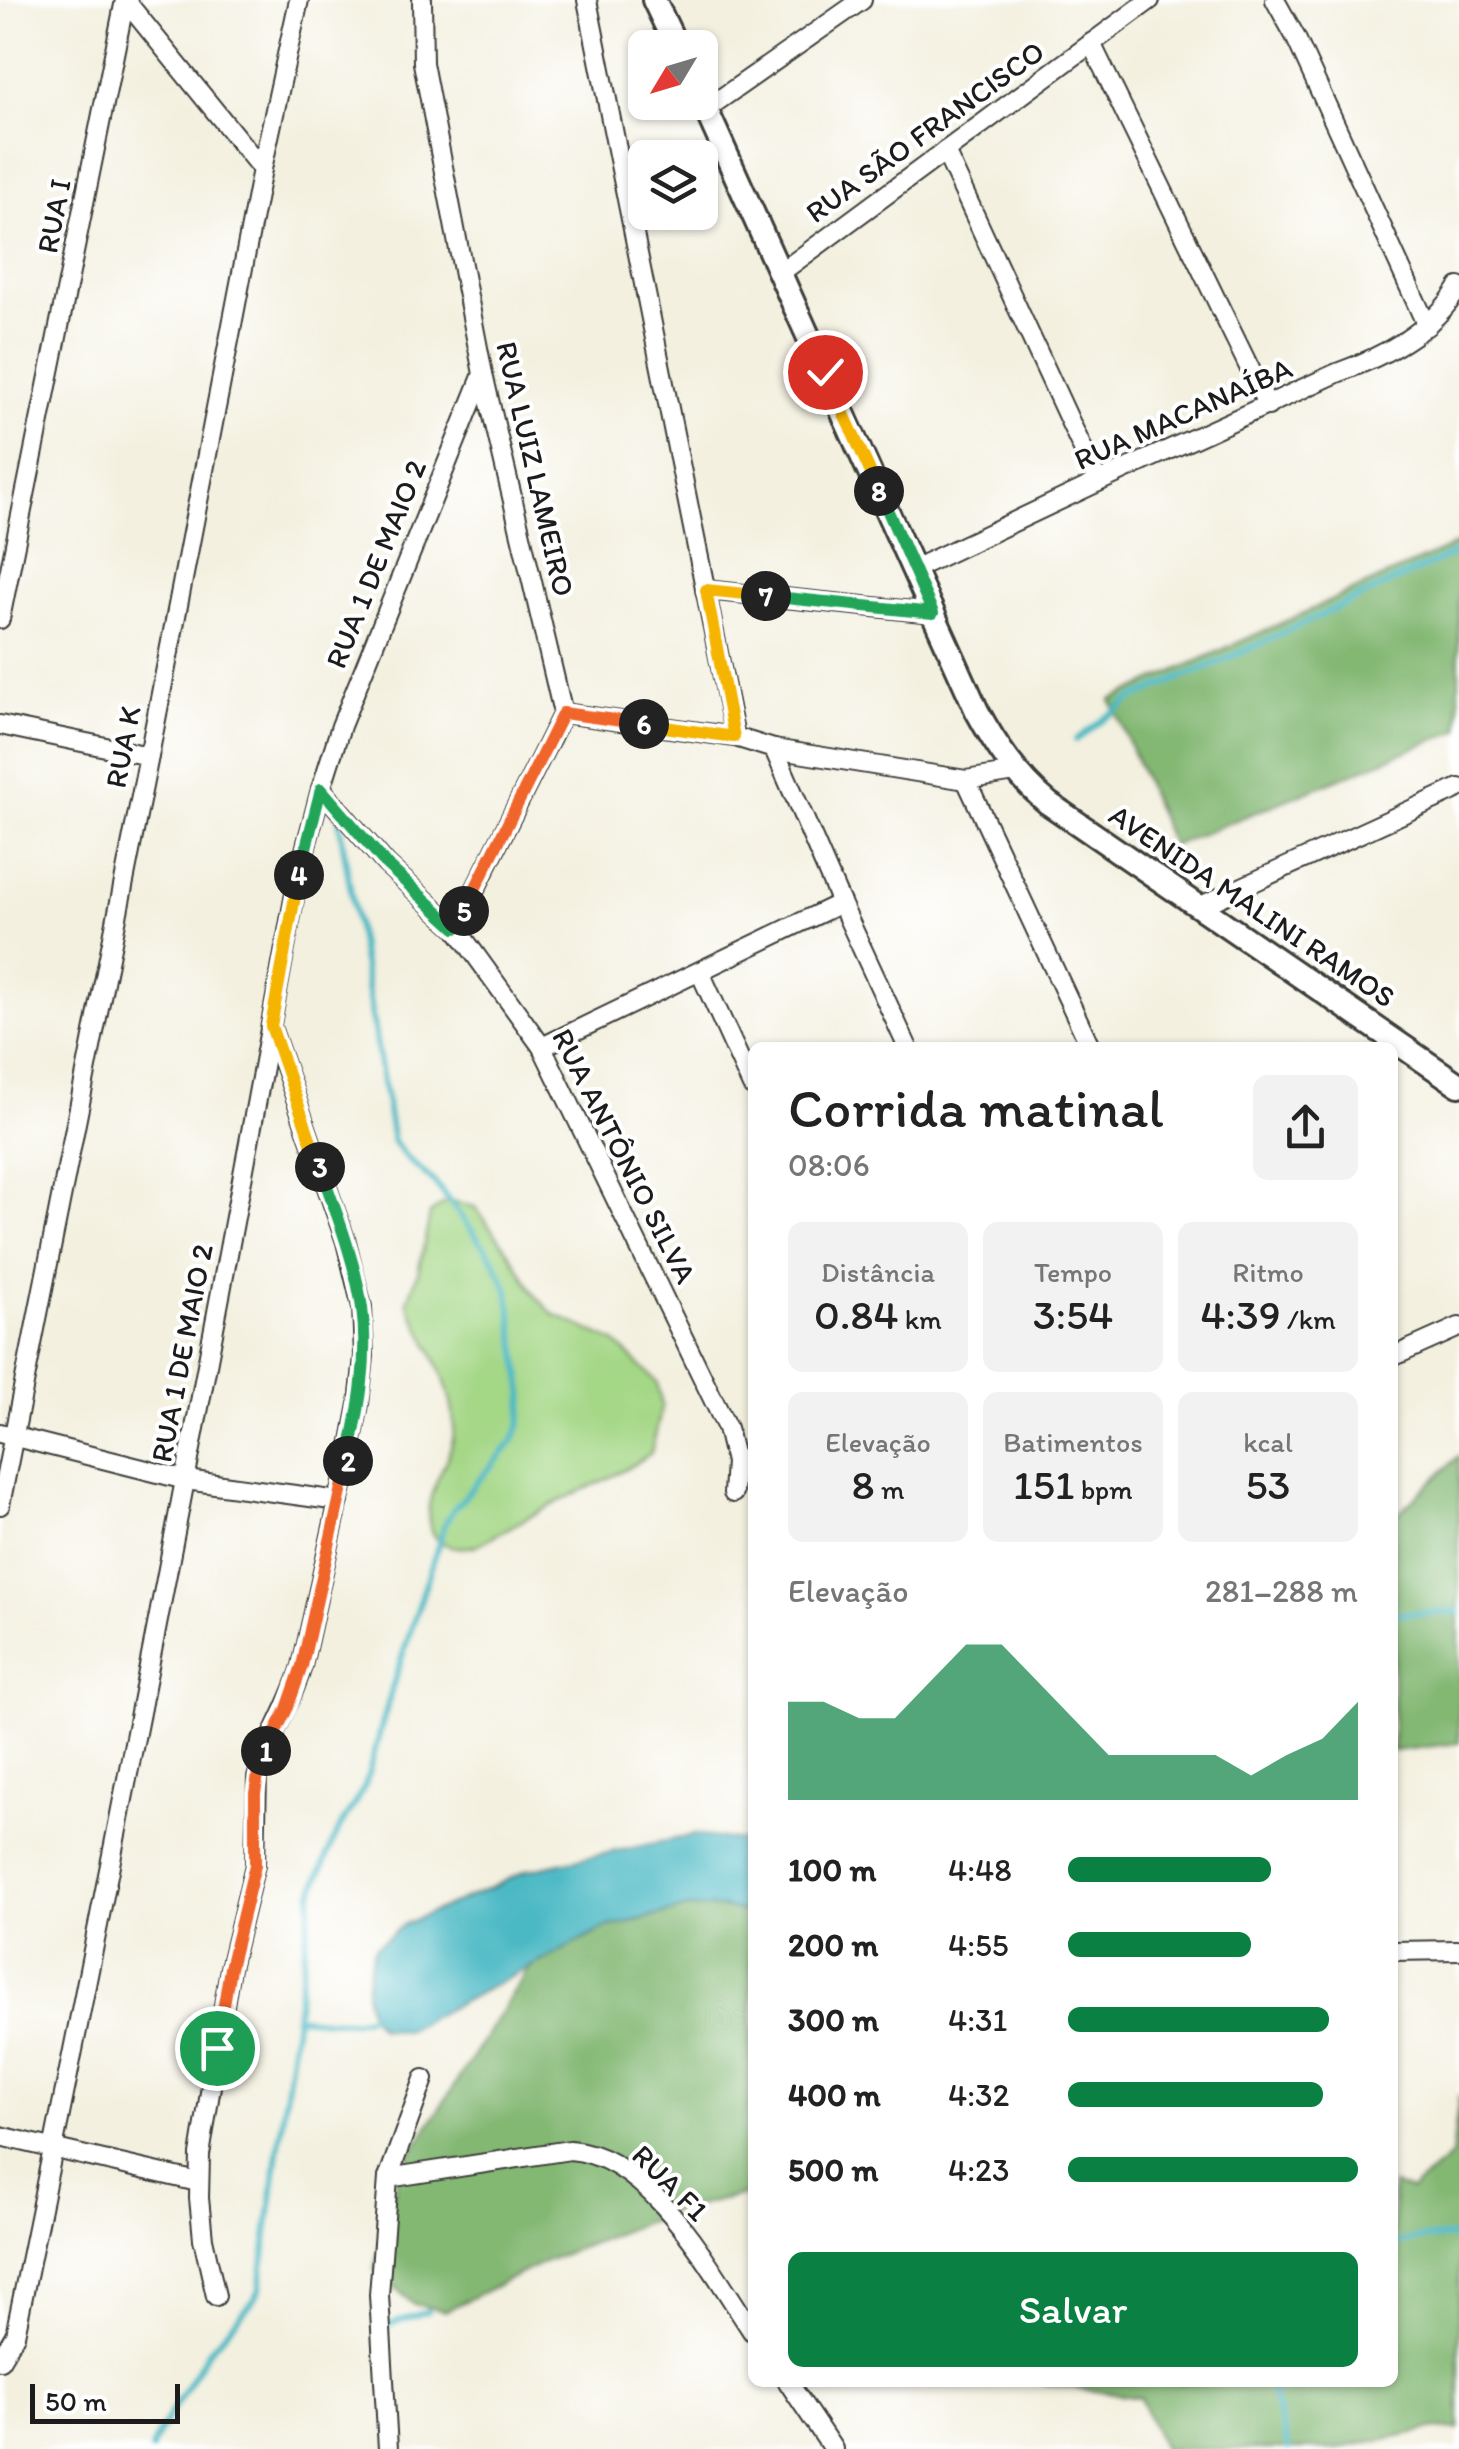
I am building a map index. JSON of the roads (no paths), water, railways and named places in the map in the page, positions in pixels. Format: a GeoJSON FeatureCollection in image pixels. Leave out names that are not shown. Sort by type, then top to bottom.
{"type":"FeatureCollection","features":[{"type":"Feature","properties":{"kind":"street"},"geometry":{"type":"LineString","coordinates":[[125,0],[262,169]]}},
{"type":"Feature","properties":{"kind":"street","name":"RUA I"},"geometry":{"type":"LineString","coordinates":[[0,619],[125,0]]}},
{"type":"Feature","properties":{"kind":"street","name":"RUA K"},"geometry":{"type":"LineString","coordinates":[[0,1505],[7,1435],[149,756],[262,169],[300,0]]}},
{"type":"Feature","properties":{"kind":"street","name":"RUA LUIZ LAMEIRO"},"geometry":{"type":"LineString","coordinates":[[422,0],[424,63],[483,374],[563,713]]}},
{"type":"Feature","properties":{"kind":"street"},"geometry":{"type":"LineString","coordinates":[[587,0],[734,737]]}},
{"type":"Feature","properties":{"kind":"street"},"geometry":{"type":"LineString","coordinates":[[654,0],[668,30]]}},
{"type":"Feature","properties":{"kind":"street"},"geometry":{"type":"LineString","coordinates":[[718,92],[862,0]]}},
{"type":"Feature","properties":{"kind":"street","name":"RUA SÃO FRANCISCO"},"geometry":{"type":"LineString","coordinates":[[780,273],[1150,0]]}},
{"type":"Feature","properties":{"kind":"street"},"geometry":{"type":"LineString","coordinates":[[1275,0],[1427,326]]}},
{"type":"Feature","properties":{"kind":"street"},"geometry":{"type":"LineString","coordinates":[[1092,44],[1268,406]]}},
{"type":"Feature","properties":{"kind":"street","name":"AVENIDA MALINI RAMOS"},"geometry":{"type":"LineString","coordinates":[[711,120],[994,743],[1016,772],[1048,803],[1397,1042]]}},
{"type":"Feature","properties":{"kind":"street"},"geometry":{"type":"LineString","coordinates":[[945,151],[1098,482]]}},
{"type":"Feature","properties":{"kind":"street","name":"RUA MACANAÍBA"},"geometry":{"type":"LineString","coordinates":[[914,569],[1098,482],[1376,359],[1427,326],[1459,287]]}},
{"type":"Feature","properties":{"kind":"street","name":"RUA 1 DE MAIO 2"},"geometry":{"type":"LineString","coordinates":[[0,2360],[15,2335],[54,2148],[186,1480],[298,877],[340,726],[483,374]]}},
{"type":"Feature","properties":{"kind":"street"},"geometry":{"type":"LineString","coordinates":[[706,590],[933,613]]}},
{"type":"Feature","properties":{"kind":"street"},"geometry":{"type":"LineString","coordinates":[[456,928],[563,713],[734,737],[774,748],[966,780],[1016,772]]}},
{"type":"Feature","properties":{"kind":"street"},"geometry":{"type":"LineString","coordinates":[[0,724],[149,756]]}},
{"type":"Feature","properties":{"kind":"street"},"geometry":{"type":"LineString","coordinates":[[774,748],[905,1042]]}},
{"type":"Feature","properties":{"kind":"street"},"geometry":{"type":"LineString","coordinates":[[966,780],[1088,1042]]}},
{"type":"Feature","properties":{"kind":"street"},"geometry":{"type":"LineString","coordinates":[[1201,906],[1459,788]]}},
{"type":"Feature","properties":{"kind":"street","name":"RUA ANTÔNIO SILVA"},"geometry":{"type":"LineString","coordinates":[[321,789],[386,864],[456,928],[542,1047],[727,1428],[735,1462],[733,1494]]}},
{"type":"Feature","properties":{"kind":"street"},"geometry":{"type":"LineString","coordinates":[[542,1047],[841,902]]}},
{"type":"Feature","properties":{"kind":"street"},"geometry":{"type":"LineString","coordinates":[[700,972],[748,1077]]}},
{"type":"Feature","properties":{"kind":"street"},"geometry":{"type":"LineString","coordinates":[[216,2296],[204,2238],[198,2182],[200,2155],[230,1968],[255,1865],[257,1778],[296,1688],[360,1404],[364,1356],[362,1307],[346,1242],[271,1026]]}},
{"type":"Feature","properties":{"kind":"street","name":"AVENIDA MALINI RAMOS"},"geometry":{"type":"LineString","coordinates":[[1398,1043],[1459,1085]]}},
{"type":"Feature","properties":{"kind":"street"},"geometry":{"type":"LineString","coordinates":[[1398,1355],[1459,1328]]}},
{"type":"Feature","properties":{"kind":"street"},"geometry":{"type":"LineString","coordinates":[[7,1435],[186,1480],[339,1501]]}},
{"type":"Feature","properties":{"kind":"street"},"geometry":{"type":"LineString","coordinates":[[1398,1952],[1459,1950]]}},
{"type":"Feature","properties":{"kind":"street"},"geometry":{"type":"LineString","coordinates":[[388,2449],[378,2295],[388,2178],[424,2079]]}},
{"type":"Feature","properties":{"kind":"street"},"geometry":{"type":"LineString","coordinates":[[0,2136],[198,2182]]}},
{"type":"Feature","properties":{"kind":"street","name":"RUA F1"},"geometry":{"type":"LineString","coordinates":[[388,2178],[570,2150],[607,2159],[630,2173],[659,2202],[688,2236],[748,2324]]}},
{"type":"Feature","properties":{"kind":"street"},"geometry":{"type":"LineString","coordinates":[[791,2387],[834,2449]]}},
{"type":"Feature","properties":{"kind":"water"},"geometry":{"type":"Polygon","coordinates":[[[694,1835],[748,1842],[748,1912],[688,1908],[606,1928],[405,2031],[380,2028],[369,2009],[366,1990],[374,1948],[406,1923],[528,1870],[694,1835]]]}},
{"type":"Feature","properties":{"kind":"waterway"},"geometry":{"type":"LineString","coordinates":[[1076,740],[1133,698],[1459,551]]}},
{"type":"Feature","properties":{"kind":"waterway"},"geometry":{"type":"LineString","coordinates":[[152,2449],[208,2352],[260,2289],[312,1894],[337,1832],[365,1786],[445,1524],[514,1440],[524,1398],[508,1290],[494,1260],[435,1183],[393,1141],[339,821]]}},
{"type":"Feature","properties":{"kind":"waterway"},"geometry":{"type":"LineString","coordinates":[[1398,1614],[1459,1612]]}},
{"type":"Feature","properties":{"kind":"waterway"},"geometry":{"type":"LineString","coordinates":[[297,2017],[347,2021],[373,2013]]}},
{"type":"Feature","properties":{"kind":"waterway"},"geometry":{"type":"LineString","coordinates":[[1398,2243],[1459,2236]]}},
{"type":"Feature","properties":{"kind":"waterway"},"geometry":{"type":"LineString","coordinates":[[383,2329],[428,2311]]}},
{"type":"Feature","properties":{"kind":"waterway"},"geometry":{"type":"LineString","coordinates":[[1270,2387],[1288,2449]]}}]}
